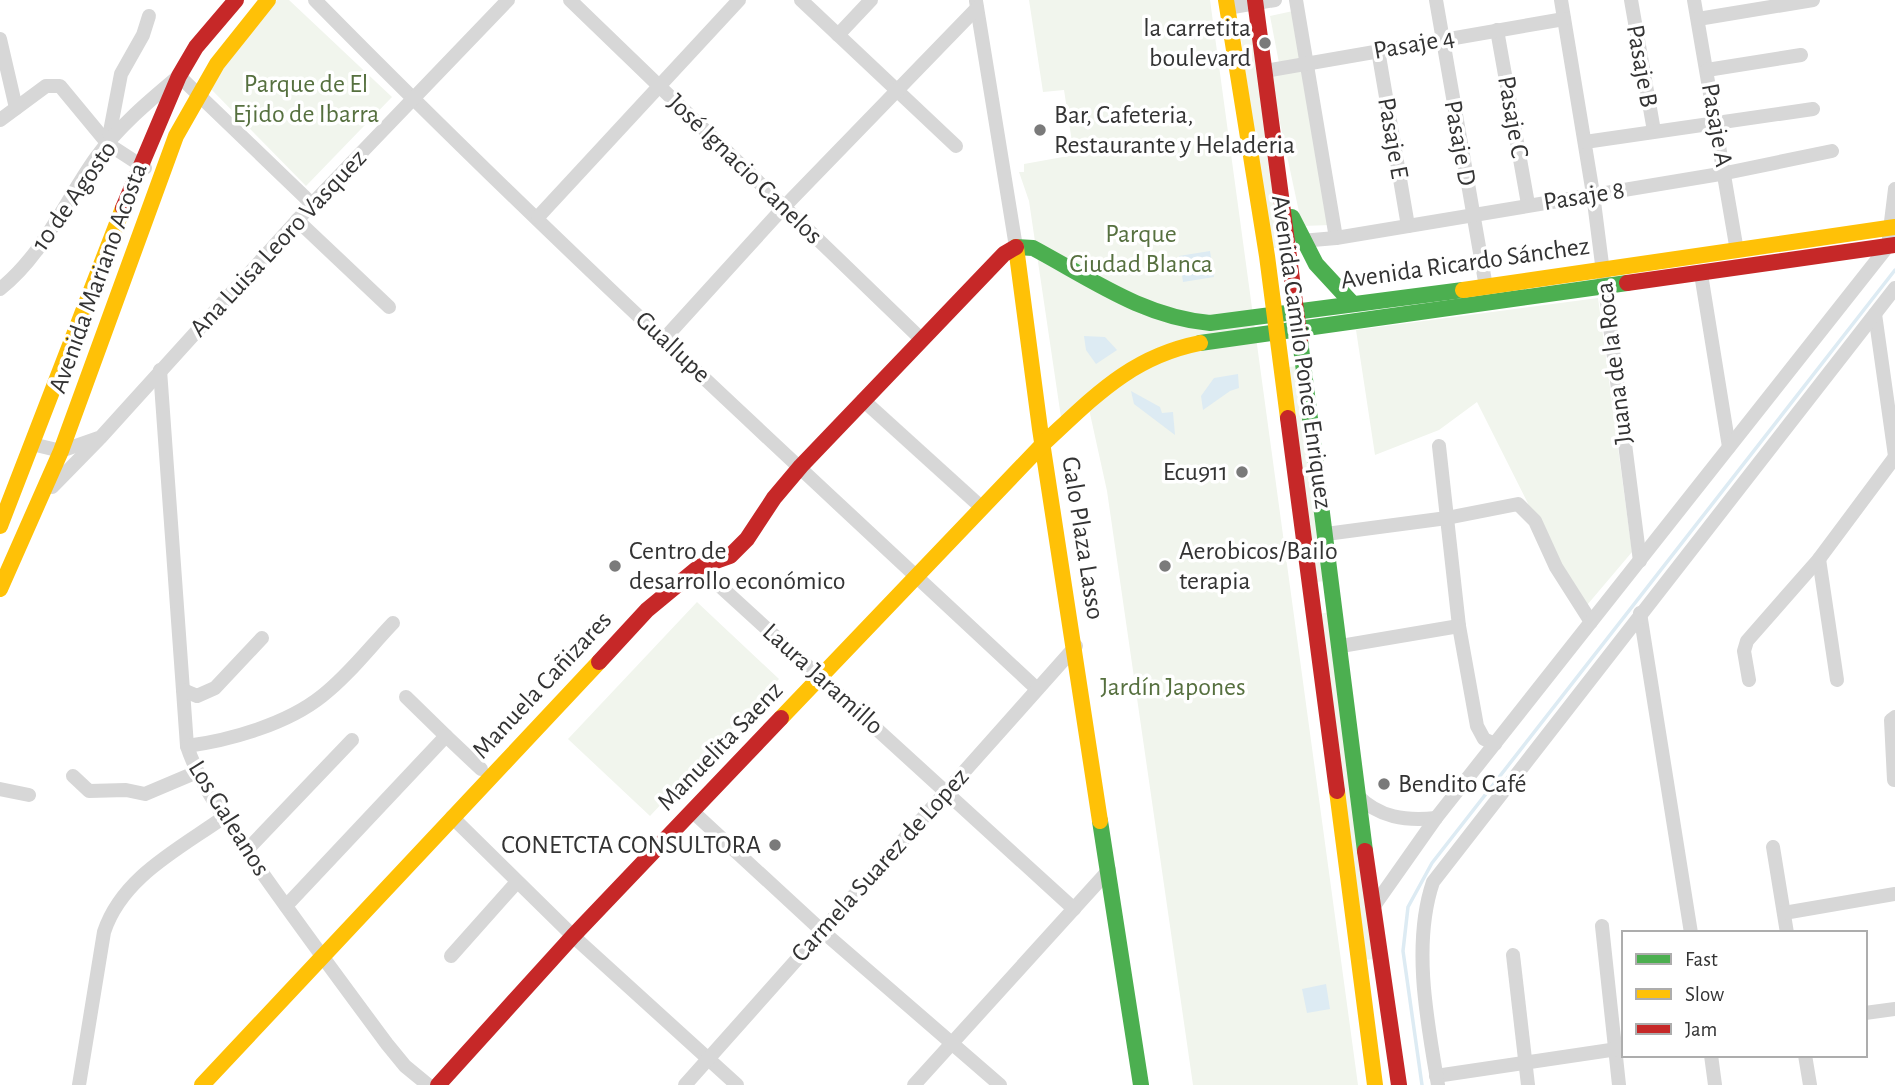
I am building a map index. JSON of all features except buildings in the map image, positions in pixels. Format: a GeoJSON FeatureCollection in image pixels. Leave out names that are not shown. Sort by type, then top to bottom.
{"type":"FeatureCollection","features":[{"type":"Feature","properties":{"kind":"main road","name":"Avenida Mariano Acosta"},"geometry":{"type":"LineString","coordinates":[[0,526],[139,166],[179,76],[197,47],[236,0]]}},
{"type":"Feature","properties":{"kind":"main road","name":"Avenida Mariano Acosta"},"geometry":{"type":"LineString","coordinates":[[2,578],[61,451],[162,175],[197,91],[233,40],[268,0]]}},
{"type":"Feature","properties":{"kind":"main road","name":"Avenida Camilo Ponce Enriquez"},"geometry":{"type":"LineString","coordinates":[[1255,2],[1341,646],[1357,795],[1399,1085]]}},
{"type":"Feature","properties":{"kind":"main road","name":"Avenida Camilo Ponce Enriquez"},"geometry":{"type":"LineString","coordinates":[[1226,4],[1274,315],[1375,1085]]}},
{"type":"Feature","properties":{"kind":"main road"},"geometry":{"type":"LineString","coordinates":[[1281,191],[1301,241],[1327,282],[1352,303]]}},
{"type":"Feature","properties":{"kind":"main road","name":"Avenida Ricardo Sánchez"},"geometry":{"type":"LineString","coordinates":[[1016,247],[1033,248],[1146,311],[1167,319],[1210,323],[1486,287],[1603,267],[1737,251],[1893,227]]}},
{"type":"Feature","properties":{"kind":"main road","name":"Avenida Ricardo Sánchez"},"geometry":{"type":"LineString","coordinates":[[1043,444],[1097,395],[1140,362],[1178,349],[1891,245]]}},
{"type":"Feature","properties":{"kind":"main road","name":"Manuela Cañizares"},"geometry":{"type":"LineString","coordinates":[[202,1085],[647,610],[699,567],[730,556],[747,539],[774,498],[801,466],[920,338],[1004,254],[1016,247]]}},
{"type":"Feature","properties":{"kind":"main road","name":"Galo Plaza Lasso"},"geometry":{"type":"LineString","coordinates":[[1016,247],[1043,444],[1141,1085]]}},
{"type":"Feature","properties":{"kind":"main road","name":"Manuelita Saenz"},"geometry":{"type":"LineString","coordinates":[[438,1085],[573,936],[1043,444]]}},
{"type":"Feature","properties":{"kind":"main road"},"geometry":{"type":"LineString","coordinates":[[1310,598],[1334,595]]}},
{"type":"Feature","properties":{"kind":"street","name":"Guallupe"},"geometry":{"type":"LineString","coordinates":[[315,0],[412,99],[1037,689]]}},
{"type":"Feature","properties":{"kind":"street","name":"Ana Luisa Leoro Vasquez"},"geometry":{"type":"LineString","coordinates":[[61,451],[101,437],[312,204],[508,0]]}},
{"type":"Feature","properties":{"kind":"street","name":"José Ignacio Canelos"},"geometry":{"type":"LineString","coordinates":[[570,0],[920,338]]}},
{"type":"Feature","properties":{"kind":"street"},"geometry":{"type":"LineString","coordinates":[[538,217],[739,0]]}},
{"type":"Feature","properties":{"kind":"street"},"geometry":{"type":"LineString","coordinates":[[801,0],[956,146]]}},
{"type":"Feature","properties":{"kind":"street"},"geometry":{"type":"LineString","coordinates":[[838,35],[871,0]]}},
{"type":"Feature","properties":{"kind":"street"},"geometry":{"type":"LineString","coordinates":[[1226,4],[1275,0]]}},
{"type":"Feature","properties":{"kind":"street"},"geometry":{"type":"LineString","coordinates":[[1296,0],[1336,238]]}},
{"type":"Feature","properties":{"kind":"street","name":"Pasaje D"},"geometry":{"type":"LineString","coordinates":[[1436,0],[1486,287]]}},
{"type":"Feature","properties":{"kind":"street","name":"Juana de la Roca"},"geometry":{"type":"LineString","coordinates":[[1561,0],[1593,194],[1603,267],[1603,289],[1640,561]]}},
{"type":"Feature","properties":{"kind":"street","name":"Pasaje B"},"geometry":{"type":"LineString","coordinates":[[1631,0],[1654,131]]}},
{"type":"Feature","properties":{"kind":"street","name":"Pasaje A"},"geometry":{"type":"LineString","coordinates":[[1694,0],[1726,173],[1737,251]]}},
{"type":"Feature","properties":{"kind":"street"},"geometry":{"type":"LineString","coordinates":[[1698,19],[1813,0]]}},
{"type":"Feature","properties":{"kind":"street"},"geometry":{"type":"LineString","coordinates":[[664,339],[784,207],[898,92],[976,4]]}},
{"type":"Feature","properties":{"kind":"street","name":"Galo Plaza Lasso"},"geometry":{"type":"LineString","coordinates":[[976,4],[1016,247]]}},
{"type":"Feature","properties":{"kind":"street"},"geometry":{"type":"LineString","coordinates":[[108,144],[121,74],[143,35],[149,16]]}},
{"type":"Feature","properties":{"kind":"street","name":"Pasaje 4"},"geometry":{"type":"LineString","coordinates":[[1265,71],[1564,19]]}},
{"type":"Feature","properties":{"kind":"street","name":"Pasaje C"},"geometry":{"type":"LineString","coordinates":[[1497,30],[1528,204]]}},
{"type":"Feature","properties":{"kind":"street"},"geometry":{"type":"LineString","coordinates":[[0,39],[16,108]]}},
{"type":"Feature","properties":{"kind":"street","name":"Pasaje E"},"geometry":{"type":"LineString","coordinates":[[1378,50],[1408,226]]}},
{"type":"Feature","properties":{"kind":"street"},"geometry":{"type":"LineString","coordinates":[[1707,70],[1801,55]]}},
{"type":"Feature","properties":{"kind":"street"},"geometry":{"type":"LineString","coordinates":[[179,76],[312,204]]}},
{"type":"Feature","properties":{"kind":"street","name":"10 de Agosto"},"geometry":{"type":"LineString","coordinates":[[0,289],[18,275],[49,234],[81,180],[108,144],[138,110],[179,76]]}},
{"type":"Feature","properties":{"kind":"street"},"geometry":{"type":"LineString","coordinates":[[0,120],[46,86],[60,86],[108,144],[139,166],[162,175]]}},
{"type":"Feature","properties":{"kind":"street"},"geometry":{"type":"LineString","coordinates":[[1585,142],[1813,109]]}},
{"type":"Feature","properties":{"kind":"street","name":"Pasaje 8"},"geometry":{"type":"LineString","coordinates":[[1301,241],[1336,238],[1726,173],[1832,151]]}},
{"type":"Feature","properties":{"kind":"street"},"geometry":{"type":"LineString","coordinates":[[1374,906],[1436,818],[1891,245],[1895,189]]}},
{"type":"Feature","properties":{"kind":"street"},"geometry":{"type":"LineString","coordinates":[[298,220],[389,307]]}},
{"type":"Feature","properties":{"kind":"street"},"geometry":{"type":"LineString","coordinates":[[1701,274],[1729,447]]}},
{"type":"Feature","properties":{"kind":"street"},"geometry":{"type":"LineString","coordinates":[[1618,1049],[1437,1080],[1421,942],[1425,905],[1433,882],[1895,288]]}},
{"type":"Feature","properties":{"kind":"street"},"geometry":{"type":"LineString","coordinates":[[1749,680],[1744,651],[1747,641],[1819,559],[1895,456],[1875,314]]}},
{"type":"Feature","properties":{"kind":"street","name":"Los Galeanos"},"geometry":{"type":"LineString","coordinates":[[160,370],[187,746],[197,772],[224,817],[286,906],[399,1058],[428,1085]]}},
{"type":"Feature","properties":{"kind":"street"},"geometry":{"type":"LineString","coordinates":[[863,400],[981,507]]}},
{"type":"Feature","properties":{"kind":"street"},"geometry":{"type":"LineString","coordinates":[[41,499],[101,437]]}},
{"type":"Feature","properties":{"kind":"street"},"geometry":{"type":"LineString","coordinates":[[32,444],[61,451]]}},
{"type":"Feature","properties":{"kind":"street"},"geometry":{"type":"LineString","coordinates":[[1439,446],[1459,626],[1479,734],[1495,744]]}},
{"type":"Feature","properties":{"kind":"street"},"geometry":{"type":"LineString","coordinates":[[1326,534],[1447,518],[1518,504],[1526,509],[1556,567],[1591,622]]}},
{"type":"Feature","properties":{"kind":"street"},"geometry":{"type":"LineString","coordinates":[[1819,559],[1837,680]]}},
{"type":"Feature","properties":{"kind":"street","name":"Laura Jaramillo"},"geometry":{"type":"LineString","coordinates":[[699,567],[1074,909]]}},
{"type":"Feature","properties":{"kind":"street"},"geometry":{"type":"LineString","coordinates":[[1640,613],[1692,931]]}},
{"type":"Feature","properties":{"kind":"street"},"geometry":{"type":"LineString","coordinates":[[187,746],[208,743],[279,720],[321,697],[393,623]]}},
{"type":"Feature","properties":{"kind":"street"},"geometry":{"type":"LineString","coordinates":[[1341,646],[1459,626]]}},
{"type":"Feature","properties":{"kind":"street"},"geometry":{"type":"LineString","coordinates":[[183,690],[197,696],[215,688],[262,638]]}},
{"type":"Feature","properties":{"kind":"street","name":"Carmela Suarez de Lopez"},"geometry":{"type":"LineString","coordinates":[[685,1085],[1076,646]]}},
{"type":"Feature","properties":{"kind":"street"},"geometry":{"type":"LineString","coordinates":[[406,697],[481,769]]}},
{"type":"Feature","properties":{"kind":"street"},"geometry":{"type":"LineString","coordinates":[[1894,779],[1891,720],[1895,717]]}},
{"type":"Feature","properties":{"kind":"street"},"geometry":{"type":"LineString","coordinates":[[286,906],[446,736]]}},
{"type":"Feature","properties":{"kind":"street"},"geometry":{"type":"LineString","coordinates":[[247,850],[352,740]]}},
{"type":"Feature","properties":{"kind":"street"},"geometry":{"type":"LineString","coordinates":[[73,776],[89,791],[126,790],[145,794],[197,772]]}},
{"type":"Feature","properties":{"kind":"street"},"geometry":{"type":"LineString","coordinates":[[0,789],[29,796]]}},
{"type":"Feature","properties":{"kind":"street"},"geometry":{"type":"LineString","coordinates":[[1357,795],[1379,813],[1408,820],[1436,818]]}},
{"type":"Feature","properties":{"kind":"street"},"geometry":{"type":"LineString","coordinates":[[692,811],[821,930],[1000,1085]]}},
{"type":"Feature","properties":{"kind":"street"},"geometry":{"type":"LineString","coordinates":[[79,1085],[104,932],[110,914],[121,895],[134,882],[224,817]]}},
{"type":"Feature","properties":{"kind":"street"},"geometry":{"type":"LineString","coordinates":[[452,817],[573,936],[737,1085]]}},
{"type":"Feature","properties":{"kind":"street"},"geometry":{"type":"LineString","coordinates":[[1773,847],[1787,931]]}},
{"type":"Feature","properties":{"kind":"street"},"geometry":{"type":"LineString","coordinates":[[914,1085],[1109,870]]}},
{"type":"Feature","properties":{"kind":"street"},"geometry":{"type":"LineString","coordinates":[[451,956],[517,882]]}},
{"type":"Feature","properties":{"kind":"street"},"geometry":{"type":"LineString","coordinates":[[1784,913],[1895,894]]}},
{"type":"Feature","properties":{"kind":"street"},"geometry":{"type":"LineString","coordinates":[[1602,926],[1618,1049],[1619,1085]]}},
{"type":"Feature","properties":{"kind":"street"},"geometry":{"type":"LineString","coordinates":[[1513,955],[1528,1085]]}},
{"type":"Feature","properties":{"kind":"street"},"geometry":{"type":"LineString","coordinates":[[1867,1013],[1895,1009]]}},
{"type":"Feature","properties":{"kind":"street"},"geometry":{"type":"LineString","coordinates":[[1711,1057],[1715,1085]]}},
{"type":"Feature","properties":{"kind":"street"},"geometry":{"type":"LineString","coordinates":[[1805,1057],[1810,1085]]}},
{"type":"Feature","properties":{"kind":"green space","name":"Parque de El Ejido de Ibarra"},"geometry":{"type":"Polygon","coordinates":[[[277,0],[289,0],[392,97],[306,186],[208,86],[277,0]]]}},
{"type":"Feature","properties":{"kind":"green space","name":"Parque Ciudad Blanca"},"geometry":{"type":"Polygon","coordinates":[[[1029,0],[1210,0],[1358,1085],[1193,1085],[1107,491],[1087,400],[1062,424],[1029,201],[1019,172],[1024,172],[1024,164],[1074,155],[1064,90],[1043,92],[1029,0]]]}},
{"type":"Feature","properties":{"kind":"green space"},"geometry":{"type":"Polygon","coordinates":[[[1293,11],[1301,59],[1279,63],[1270,16],[1293,11]]]}},
{"type":"Feature","properties":{"kind":"green space"},"geometry":{"type":"Polygon","coordinates":[[[1250,22],[1282,247],[1270,249],[1239,24],[1250,22]]]}},
{"type":"Feature","properties":{"kind":"green space"},"geometry":{"type":"Polygon","coordinates":[[[1302,68],[1331,225],[1302,226],[1270,76],[1302,68]]]}},
{"type":"Feature","properties":{"kind":"green space"},"geometry":{"type":"Polygon","coordinates":[[[1598,298],[1632,552],[1582,611],[1477,402],[1439,430],[1375,455],[1356,330],[1598,298]]]}},
{"type":"Feature","properties":{"kind":"green space"},"geometry":{"type":"Polygon","coordinates":[[[1298,366],[1326,581],[1316,582],[1288,367],[1298,366]]]}},
{"type":"Feature","properties":{"kind":"green space"},"geometry":{"type":"Polygon","coordinates":[[[697,602],[779,679],[650,816],[568,739],[697,602]]]}},
{"type":"Feature","properties":{"kind":"green space"},"geometry":{"type":"Polygon","coordinates":[[[1330,612],[1375,959],[1364,960],[1319,614],[1330,612]]]}},
{"type":"Feature","properties":{"kind":"shaded area"},"geometry":{"type":"Polygon","coordinates":[[[1210,251],[1214,277],[1183,282],[1179,256],[1210,251]]]}},
{"type":"Feature","properties":{"kind":"shaded area"},"geometry":{"type":"Polygon","coordinates":[[[1084,336],[1105,337],[1117,350],[1096,364],[1086,350],[1084,336]]]}},
{"type":"Feature","properties":{"kind":"shaded area"},"geometry":{"type":"Polygon","coordinates":[[[1238,374],[1239,388],[1230,391],[1203,410],[1201,396],[1214,378],[1238,374]]]}},
{"type":"Feature","properties":{"kind":"shaded area"},"geometry":{"type":"Polygon","coordinates":[[[1131,391],[1160,407],[1162,413],[1173,412],[1175,435],[1134,404],[1131,391]]]}},
{"type":"Feature","properties":{"kind":"shaded area"},"geometry":{"type":"Polygon","coordinates":[[[1326,984],[1330,1009],[1307,1013],[1302,989],[1326,984]]]}},
{"type":"Feature","properties":{"kind":"waterway"},"geometry":{"type":"LineString","coordinates":[[1422,1085],[1403,951],[1408,907],[1432,863],[1895,270]]}},
{"type":"Feature","properties":{"kind":"traffic: fast"},"geometry":{"type":"LineString","coordinates":[[1292,217],[1316,264],[1352,303]]}},
{"type":"Feature","properties":{"kind":"traffic: fast"},"geometry":{"type":"LineString","coordinates":[[1016,247],[1033,248],[1140,305],[1162,313],[1210,323],[1463,290]]}},
{"type":"Feature","properties":{"kind":"traffic: fast"},"geometry":{"type":"LineString","coordinates":[[1200,343],[1627,283]]}},
{"type":"Feature","properties":{"kind":"traffic: fast"},"geometry":{"type":"LineString","coordinates":[[1300,340],[1365,851]]}},
{"type":"Feature","properties":{"kind":"traffic: fast"},"geometry":{"type":"LineString","coordinates":[[1100,821],[1141,1085]]}},
{"type":"Feature","properties":{"kind":"traffic: slow"},"geometry":{"type":"LineString","coordinates":[[0,589],[61,451],[176,136],[217,64],[268,0]]}},
{"type":"Feature","properties":{"kind":"traffic: slow"},"geometry":{"type":"LineString","coordinates":[[1226,0],[1267,256],[1288,418]]}},
{"type":"Feature","properties":{"kind":"traffic: slow"},"geometry":{"type":"LineString","coordinates":[[0,526],[123,208]]}},
{"type":"Feature","properties":{"kind":"traffic: slow"},"geometry":{"type":"LineString","coordinates":[[1463,290],[1895,227]]}},
{"type":"Feature","properties":{"kind":"traffic: slow"},"geometry":{"type":"LineString","coordinates":[[1016,247],[1040,429],[1100,821]]}},
{"type":"Feature","properties":{"kind":"traffic: slow"},"geometry":{"type":"LineString","coordinates":[[781,718],[1043,444],[1079,410],[1133,369],[1175,349],[1200,343]]}},
{"type":"Feature","properties":{"kind":"traffic: slow"},"geometry":{"type":"LineString","coordinates":[[202,1085],[599,662]]}},
{"type":"Feature","properties":{"kind":"traffic: slow"},"geometry":{"type":"LineString","coordinates":[[1337,791],[1375,1085]]}},
{"type":"Feature","properties":{"kind":"traffic: jam"},"geometry":{"type":"LineString","coordinates":[[123,208],[179,76],[196,47],[236,0]]}},
{"type":"Feature","properties":{"kind":"traffic: jam"},"geometry":{"type":"LineString","coordinates":[[1255,0],[1300,340]]}},
{"type":"Feature","properties":{"kind":"traffic: jam"},"geometry":{"type":"LineString","coordinates":[[1627,283],[1895,245]]}},
{"type":"Feature","properties":{"kind":"traffic: jam"},"geometry":{"type":"LineString","coordinates":[[599,662],[647,610],[699,567],[730,556],[747,539],[774,498],[801,466],[1004,254],[1016,247]]}},
{"type":"Feature","properties":{"kind":"traffic: jam"},"geometry":{"type":"LineString","coordinates":[[1288,418],[1337,791]]}},
{"type":"Feature","properties":{"kind":"traffic: jam"},"geometry":{"type":"LineString","coordinates":[[438,1085],[573,936],[781,718]]}},
{"type":"Feature","properties":{"kind":"traffic: jam"},"geometry":{"type":"LineString","coordinates":[[1365,851],[1399,1085]]}},
{"type":"Feature","properties":{"kind":"place","name":"la carretita boulevard"},"geometry":{"type":"Point","coordinates":[1265,43]}},
{"type":"Feature","properties":{"kind":"place","name":"Bar, Cafeteria, Restaurante y Heladeria"},"geometry":{"type":"Point","coordinates":[1040,130]}},
{"type":"Feature","properties":{"kind":"place","name":"Ecu911"},"geometry":{"type":"Point","coordinates":[1242,472]}},
{"type":"Feature","properties":{"kind":"place","name":"Centro de desarrollo económico"},"geometry":{"type":"Point","coordinates":[615,566]}},
{"type":"Feature","properties":{"kind":"place","name":"Aerobicos/Bailo terapia"},"geometry":{"type":"Point","coordinates":[1165,566]}},
{"type":"Feature","properties":{"kind":"place","name":"Bendito Café"},"geometry":{"type":"Point","coordinates":[1384,784]}},
{"type":"Feature","properties":{"kind":"place","name":"CONETCTA CONSULTORA"},"geometry":{"type":"Point","coordinates":[775,845]}},
{"type":"Feature","properties":{"kind":"park label","name":"Jardín Japones"},"geometry":{"type":"Point","coordinates":[1173,687]}}]}
